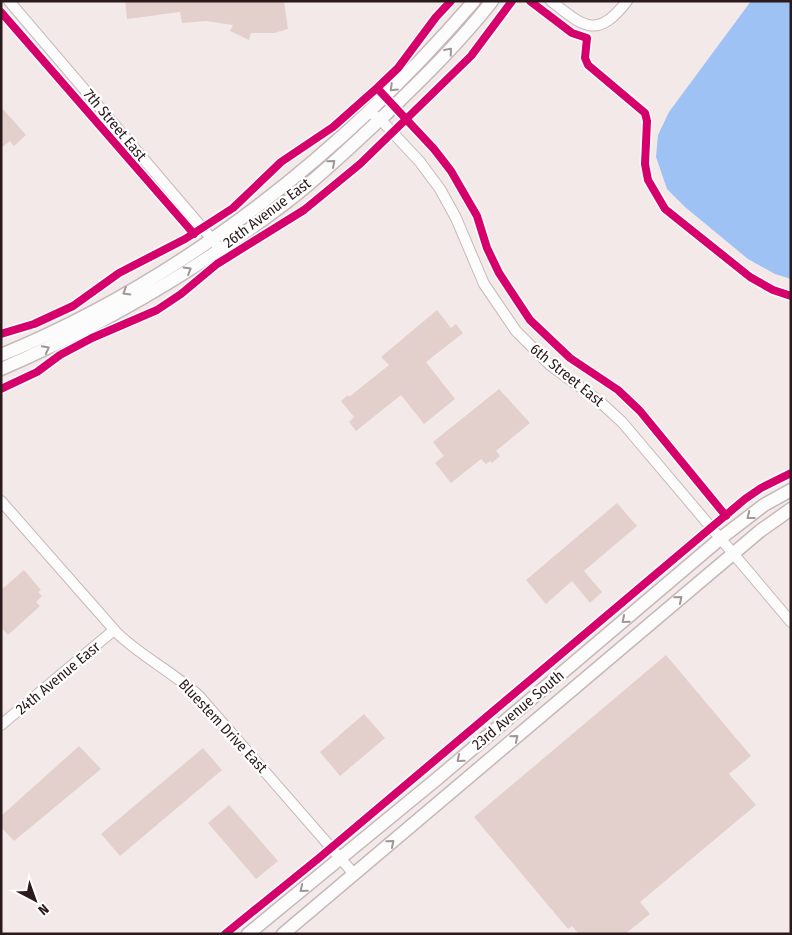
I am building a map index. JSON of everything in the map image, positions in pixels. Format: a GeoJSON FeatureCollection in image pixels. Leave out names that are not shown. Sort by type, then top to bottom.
{"type":"FeatureCollection","features":[{"type":"Feature","properties":{"kind":"street","name":"7th Street East"},"geometry":{"type":"LineString","coordinates":[[9,1],[216,243]]}},
{"type":"Feature","properties":{"kind":"street","name":"26th Avenue East"},"geometry":{"type":"LineString","coordinates":[[1,369],[105,319],[216,243],[278,192],[368,112],[428,55],[474,1]]}},
{"type":"Feature","properties":{"kind":"street","name":"26th Avenue East"},"geometry":{"type":"LineString","coordinates":[[1,355],[101,307],[285,204],[380,119],[436,65],[492,1]]}},
{"type":"Feature","properties":{"kind":"street"},"geometry":{"type":"LineString","coordinates":[[551,1],[578,22],[591,26],[612,20],[627,1]]}},
{"type":"Feature","properties":{"kind":"street","name":"6th Street East"},"geometry":{"type":"LineString","coordinates":[[368,112],[380,119],[420,162],[440,189],[456,218],[484,284],[516,331],[550,365],[599,401],[622,422],[791,622]]}},
{"type":"Feature","properties":{"kind":"street","name":"23rd Avenue South"},"geometry":{"type":"LineString","coordinates":[[248,934],[721,538],[764,505],[791,490]]}},
{"type":"Feature","properties":{"kind":"street","name":"Bluestem Drive East"},"geometry":{"type":"LineString","coordinates":[[1,500],[114,630],[136,650],[175,675],[199,696],[354,874]]}},
{"type":"Feature","properties":{"kind":"street","name":"23rd Avenue South"},"geometry":{"type":"LineString","coordinates":[[283,934],[733,554],[791,509]]}},
{"type":"Feature","properties":{"kind":"street","name":"24th Avenue Easr"},"geometry":{"type":"LineString","coordinates":[[1,725],[114,630]]}},
{"type":"Feature","properties":{"kind":"water"},"geometry":{"type":"Polygon","coordinates":[[[751,1],[791,1],[791,279],[775,274],[748,259],[685,207],[667,189],[656,157],[658,135],[669,112],[751,1]]]}},
{"type":"Feature","properties":{"kind":"building"},"geometry":{"type":"Polygon","coordinates":[[[125,1],[284,1],[288,29],[274,33],[251,33],[249,40],[230,31],[233,25],[206,21],[182,23],[180,12],[127,19],[125,1]]]}},
{"type":"Feature","properties":{"kind":"building"},"geometry":{"type":"Polygon","coordinates":[[[1,107],[26,135],[14,146],[10,141],[1,148],[1,107]]]}},
{"type":"Feature","properties":{"kind":"building"},"geometry":{"type":"Polygon","coordinates":[[[437,310],[451,328],[456,324],[463,333],[426,362],[455,399],[424,424],[401,395],[356,431],[349,422],[354,417],[341,401],[348,395],[349,397],[389,365],[381,357],[437,310]]]}},
{"type":"Feature","properties":{"kind":"building"},"geometry":{"type":"Polygon","coordinates":[[[499,389],[530,423],[496,451],[500,456],[492,463],[490,461],[486,464],[481,459],[451,483],[435,463],[444,456],[433,442],[499,389]]]}},
{"type":"Feature","properties":{"kind":"building"},"geometry":{"type":"Polygon","coordinates":[[[617,503],[637,526],[584,571],[602,592],[590,603],[572,581],[546,604],[526,580],[617,503]]]}},
{"type":"Feature","properties":{"kind":"building"},"geometry":{"type":"Polygon","coordinates":[[[24,570],[41,590],[38,592],[42,596],[36,602],[40,606],[8,635],[1,627],[1,590],[24,570]]]}},
{"type":"Feature","properties":{"kind":"building"},"geometry":{"type":"Polygon","coordinates":[[[666,655],[751,756],[729,774],[756,805],[640,902],[650,914],[625,934],[579,934],[572,926],[568,929],[474,817],[666,655]]]}},
{"type":"Feature","properties":{"kind":"building"},"geometry":{"type":"Polygon","coordinates":[[[364,714],[385,738],[340,776],[320,752],[364,714]]]}},
{"type":"Feature","properties":{"kind":"building"},"geometry":{"type":"Polygon","coordinates":[[[79,746],[101,769],[14,841],[1,827],[1,816],[79,746]]]}},
{"type":"Feature","properties":{"kind":"building"},"geometry":{"type":"Polygon","coordinates":[[[203,748],[222,770],[120,856],[101,834],[203,748]]]}},
{"type":"Feature","properties":{"kind":"building"},"geometry":{"type":"Polygon","coordinates":[[[229,805],[278,861],[256,879],[208,823],[229,805]]]}},
{"type":"Feature","properties":{"kind":"cycle path"},"geometry":{"type":"LineString","coordinates":[[1,334],[34,324],[73,306],[119,273],[185,239],[233,208],[281,162],[333,127],[377,88],[398,68],[436,17],[451,1]]}},
{"type":"Feature","properties":{"kind":"cycle path"},"geometry":{"type":"LineString","coordinates":[[1,389],[37,372],[60,355],[92,338],[157,310],[181,294],[217,264],[304,210],[360,164],[471,56],[512,1]]}},
{"type":"Feature","properties":{"kind":"cycle path"},"geometry":{"type":"LineString","coordinates":[[530,1],[572,33],[587,38],[585,58],[588,65],[645,113],[647,121],[645,164],[648,180],[665,209],[750,277],[773,290],[791,296]]}},
{"type":"Feature","properties":{"kind":"cycle path"},"geometry":{"type":"LineString","coordinates":[[1,12],[194,234]]}},
{"type":"Feature","properties":{"kind":"cycle path"},"geometry":{"type":"LineString","coordinates":[[377,88],[434,149],[451,171],[477,216],[487,248],[499,273],[530,320],[570,358],[618,390],[640,411],[726,516]]}},
{"type":"Feature","properties":{"kind":"cycle path"},"geometry":{"type":"LineString","coordinates":[[225,934],[319,858],[745,499],[761,488],[791,473]]}}]}
